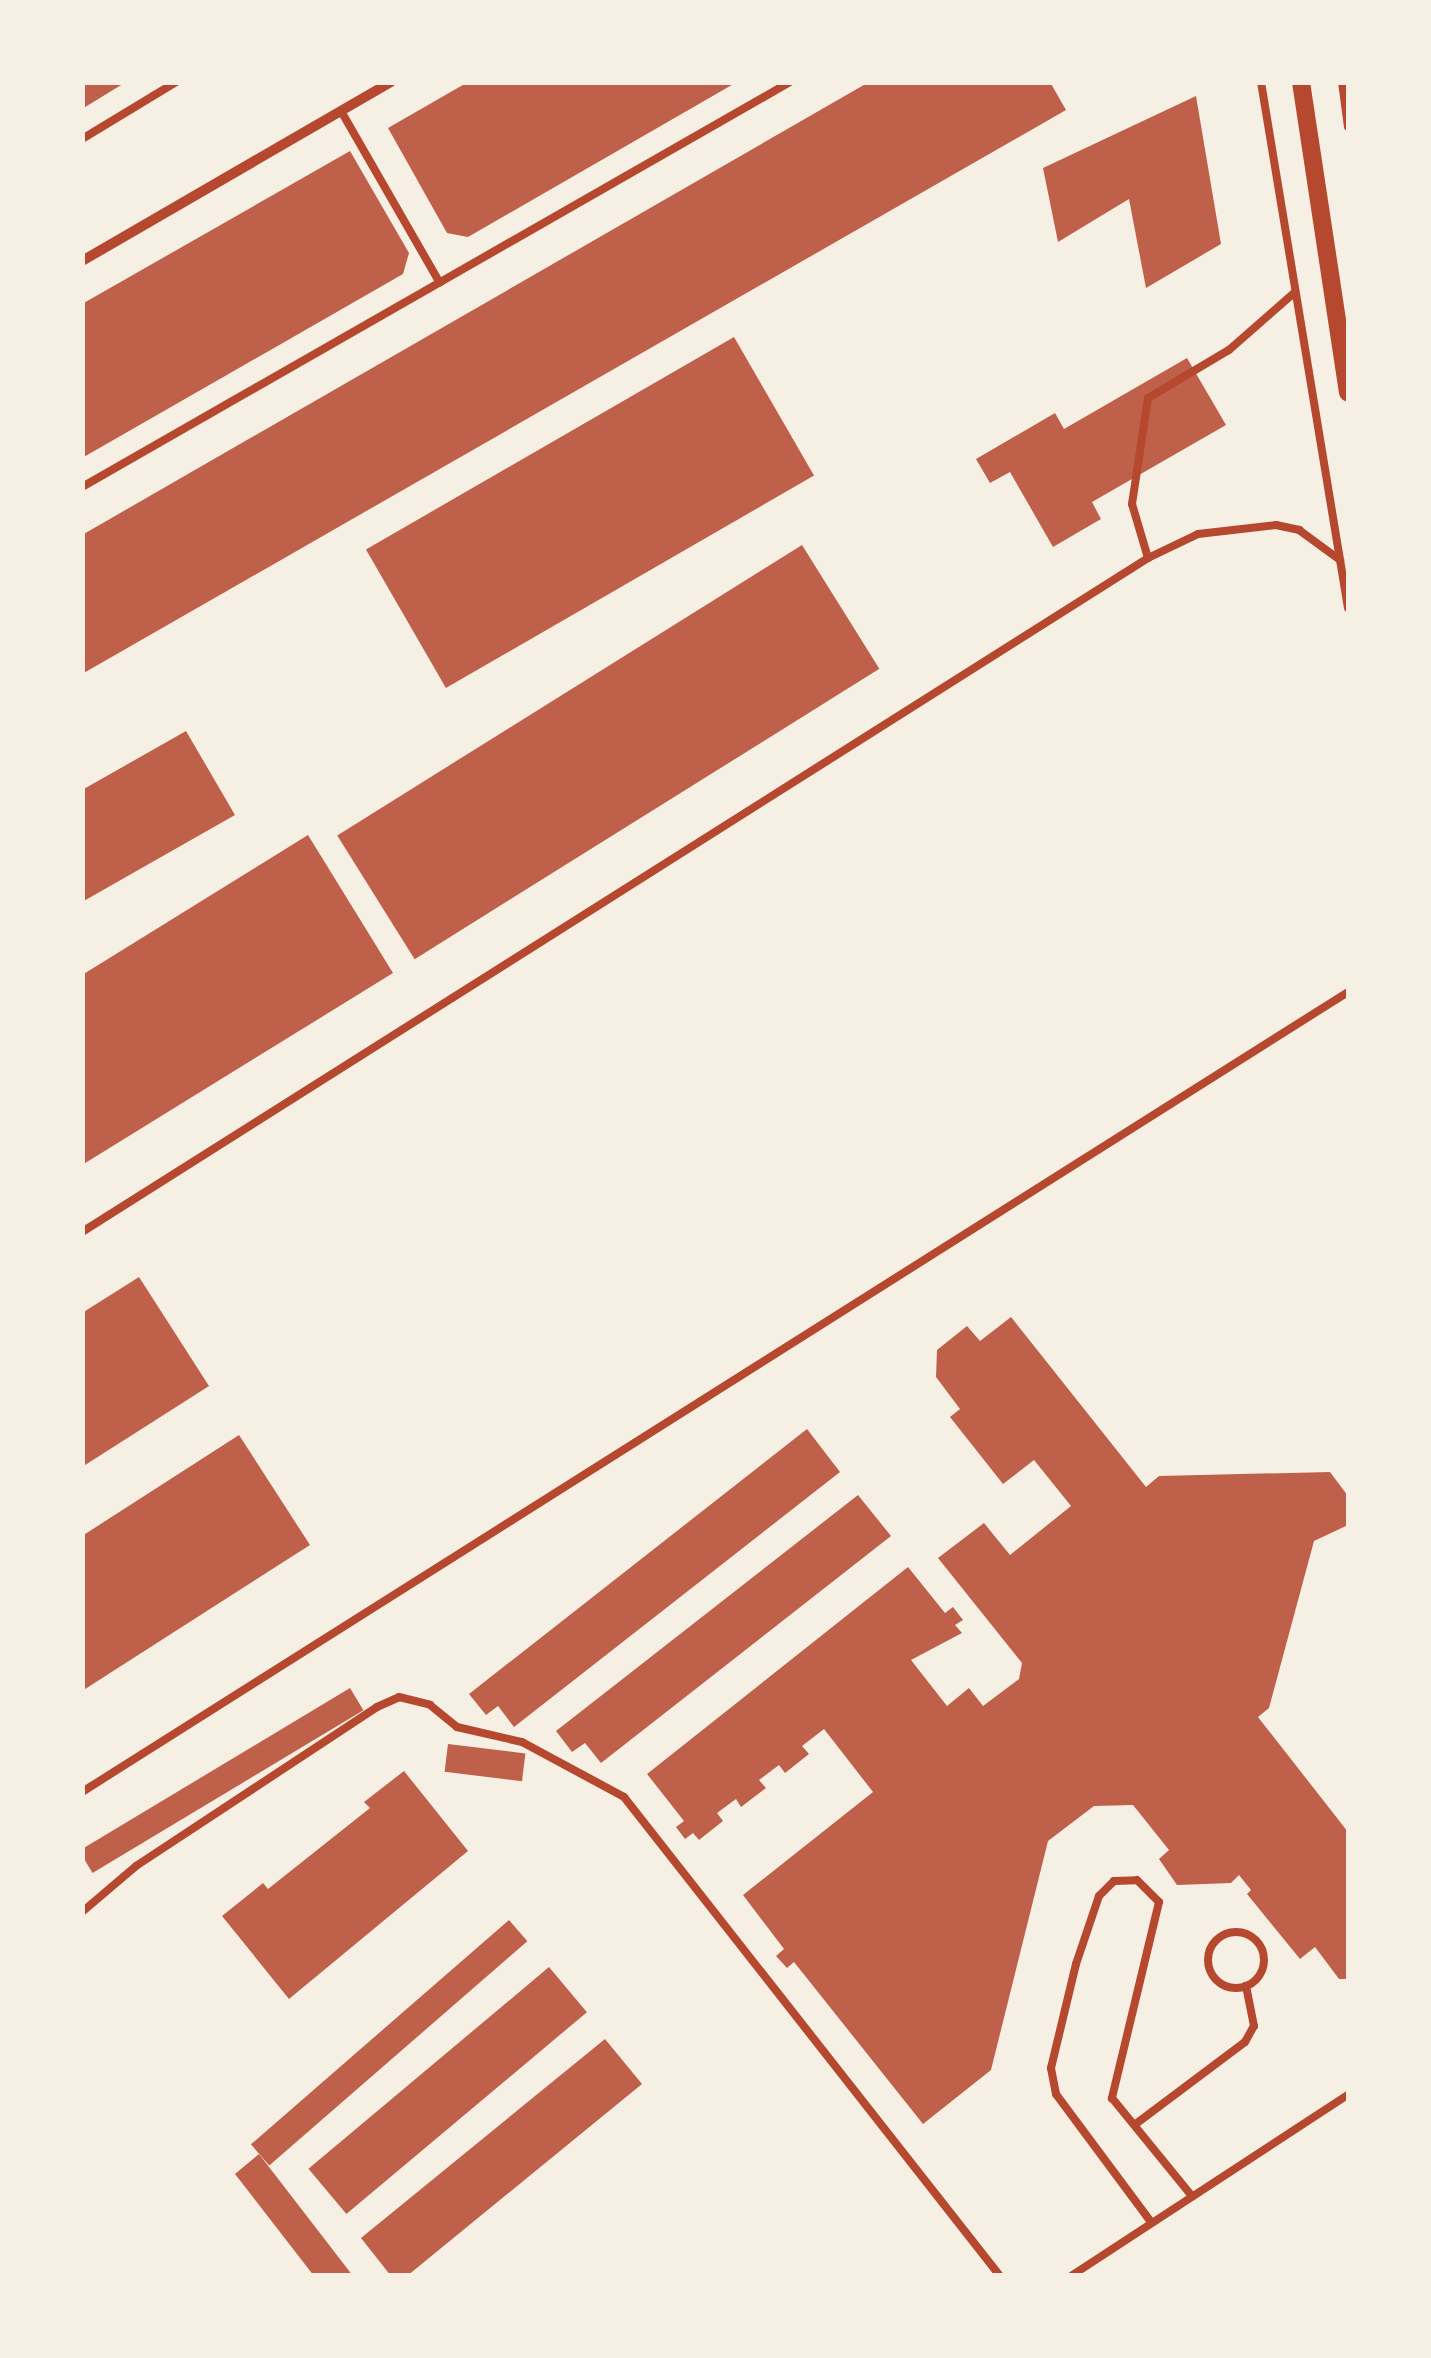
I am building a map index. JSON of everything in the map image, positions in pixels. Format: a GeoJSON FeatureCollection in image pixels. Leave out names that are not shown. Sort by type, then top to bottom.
{"type":"FeatureCollection","features":[{"type":"Feature","properties":{"kind":"street"},"geometry":{"type":"LineString","coordinates":[[82,261],[391,82]]}},
{"type":"Feature","properties":{"kind":"street"},"geometry":{"type":"LineString","coordinates":[[1301,82],[1348,392]]}},
{"type":"Feature","properties":{"kind":"lane"},"geometry":{"type":"LineString","coordinates":[[82,139],[176,82]]}},
{"type":"Feature","properties":{"kind":"lane"},"geometry":{"type":"LineString","coordinates":[[82,487],[790,82]]}},
{"type":"Feature","properties":{"kind":"lane"},"geometry":{"type":"LineString","coordinates":[[1261,82],[1348,608]]}},
{"type":"Feature","properties":{"kind":"lane"},"geometry":{"type":"LineString","coordinates":[[1342,82],[1348,126]]}},
{"type":"Feature","properties":{"kind":"lane"},"geometry":{"type":"LineString","coordinates":[[341,111],[440,283]]}},
{"type":"Feature","properties":{"kind":"lane"},"geometry":{"type":"LineString","coordinates":[[1148,558],[1132,504],[1148,398],[1229,350],[1294,292]]}},
{"type":"Feature","properties":{"kind":"lane"},"geometry":{"type":"LineString","coordinates":[[82,1232],[1148,558],[1198,534],[1276,524],[1299,530],[1340,560]]}},
{"type":"Feature","properties":{"kind":"lane"},"geometry":{"type":"LineString","coordinates":[[82,1792],[1348,992]]}},
{"type":"Feature","properties":{"kind":"lane"},"geometry":{"type":"LineString","coordinates":[[82,1912],[136,1866],[377,1708],[398,1697],[430,1705],[458,1726],[522,1742],[624,1797],[1000,2276]]}},
{"type":"Feature","properties":{"kind":"lane"},"geometry":{"type":"LineString","coordinates":[[1151,2222],[1056,2094],[1051,2068],[1099,1896],[1114,1881],[1137,1880],[1160,1902],[1157,1932],[1112,2098],[1137,2123],[1192,2196]]}},
{"type":"Feature","properties":{"kind":"lane"},"geometry":{"type":"LineString","coordinates":[[1242,1933],[1262,1950],[1260,1976],[1246,1986],[1227,1987],[1209,1966],[1212,1947],[1226,1935],[1242,1933]]}},
{"type":"Feature","properties":{"kind":"lane"},"geometry":{"type":"LineString","coordinates":[[1137,2123],[1245,2042],[1254,2026],[1246,1986]]}},
{"type":"Feature","properties":{"kind":"lane"},"geometry":{"type":"LineString","coordinates":[[1071,2276],[1348,2095]]}},
{"type":"Feature","properties":{"kind":"building"},"geometry":{"type":"Polygon","coordinates":[[[82,82],[126,82],[82,109],[82,82]]]}},
{"type":"Feature","properties":{"kind":"building"},"geometry":{"type":"Polygon","coordinates":[[[468,82],[737,82],[468,237],[447,233],[388,128],[468,82]]]}},
{"type":"Feature","properties":{"kind":"building"},"geometry":{"type":"Polygon","coordinates":[[[869,82],[1050,82],[1066,110],[82,674],[82,535],[869,82]]]}},
{"type":"Feature","properties":{"kind":"building"},"geometry":{"type":"Polygon","coordinates":[[[1196,96],[1221,244],[1146,288],[1129,199],[1058,242],[1043,168],[1196,96]]]}},
{"type":"Feature","properties":{"kind":"building"},"geometry":{"type":"Polygon","coordinates":[[[350,151],[409,253],[403,274],[82,458],[82,304],[350,151]]]}},
{"type":"Feature","properties":{"kind":"building"},"geometry":{"type":"Polygon","coordinates":[[[734,337],[814,476],[446,688],[366,550],[734,337]]]}},
{"type":"Feature","properties":{"kind":"building"},"geometry":{"type":"Polygon","coordinates":[[[1187,358],[1226,425],[1092,502],[1101,519],[1053,547],[1010,472],[990,483],[976,459],[1055,413],[1064,429],[1187,358]]]}},
{"type":"Feature","properties":{"kind":"building"},"geometry":{"type":"Polygon","coordinates":[[[802,545],[879,669],[415,959],[337,835],[802,545]]]}},
{"type":"Feature","properties":{"kind":"building"},"geometry":{"type":"Polygon","coordinates":[[[186,731],[235,815],[82,902],[82,790],[186,731]]]}},
{"type":"Feature","properties":{"kind":"building"},"geometry":{"type":"Polygon","coordinates":[[[308,835],[393,973],[82,1165],[82,975],[308,835]]]}},
{"type":"Feature","properties":{"kind":"building"},"geometry":{"type":"Polygon","coordinates":[[[139,1277],[209,1386],[82,1467],[82,1313],[139,1277]]]}},
{"type":"Feature","properties":{"kind":"building"},"geometry":{"type":"Polygon","coordinates":[[[1011,1317],[1146,1487],[1159,1476],[1330,1472],[1348,1496],[1348,1525],[1314,1541],[1269,1708],[1258,1717],[1348,1832],[1348,1979],[1339,1979],[1315,1947],[1300,1959],[1247,1894],[1251,1890],[1239,1875],[1231,1883],[1177,1885],[1159,1859],[1169,1850],[1133,1805],[1094,1806],[1048,1841],[991,2070],[923,2124],[794,1962],[787,1968],[776,1956],[784,1949],[743,1895],[873,1792],[824,1729],[802,1746],[809,1754],[785,1773],[779,1765],[759,1780],[766,1788],[741,1807],[736,1799],[717,1813],[723,1821],[699,1840],[693,1833],[685,1839],[676,1827],[684,1821],[647,1774],[908,1567],[945,1613],[953,1607],[963,1620],[955,1625],[962,1633],[911,1660],[947,1706],[969,1688],[983,1706],[1019,1679],[1022,1663],[938,1558],[984,1523],[1010,1555],[1071,1506],[1034,1460],[1003,1484],[950,1417],[960,1409],[936,1377],[937,1350],[967,1326],[980,1341],[1011,1317]]]}},
{"type":"Feature","properties":{"kind":"building"},"geometry":{"type":"Polygon","coordinates":[[[807,1429],[840,1472],[514,1727],[498,1706],[486,1715],[469,1694],[807,1429]]]}},
{"type":"Feature","properties":{"kind":"building"},"geometry":{"type":"Polygon","coordinates":[[[239,1435],[310,1545],[82,1691],[82,1536],[239,1435]]]}},
{"type":"Feature","properties":{"kind":"building"},"geometry":{"type":"Polygon","coordinates":[[[858,1495],[891,1536],[601,1763],[585,1743],[572,1752],[556,1731],[858,1495]]]}},
{"type":"Feature","properties":{"kind":"building"},"geometry":{"type":"Polygon","coordinates":[[[350,1688],[363,1710],[93,1873],[82,1849],[350,1688]]]}},
{"type":"Feature","properties":{"kind":"building"},"geometry":{"type":"Polygon","coordinates":[[[448,1744],[525,1754],[522,1781],[445,1772],[448,1744]]]}},
{"type":"Feature","properties":{"kind":"building"},"geometry":{"type":"Polygon","coordinates":[[[404,1771],[468,1851],[289,1999],[222,1916],[263,1883],[268,1889],[370,1808],[364,1802],[404,1771]]]}},
{"type":"Feature","properties":{"kind":"building"},"geometry":{"type":"Polygon","coordinates":[[[509,1920],[527,1941],[269,2166],[251,2144],[509,1920]]]}},
{"type":"Feature","properties":{"kind":"building"},"geometry":{"type":"Polygon","coordinates":[[[549,1967],[587,2012],[346,2214],[308,2169],[549,1967]]]}},
{"type":"Feature","properties":{"kind":"building"},"geometry":{"type":"Polygon","coordinates":[[[605,2039],[642,2084],[407,2276],[391,2276],[361,2238],[605,2039]]]}},
{"type":"Feature","properties":{"kind":"building"},"geometry":{"type":"Polygon","coordinates":[[[259,2154],[353,2276],[314,2276],[235,2174],[259,2154]]]}}]}
